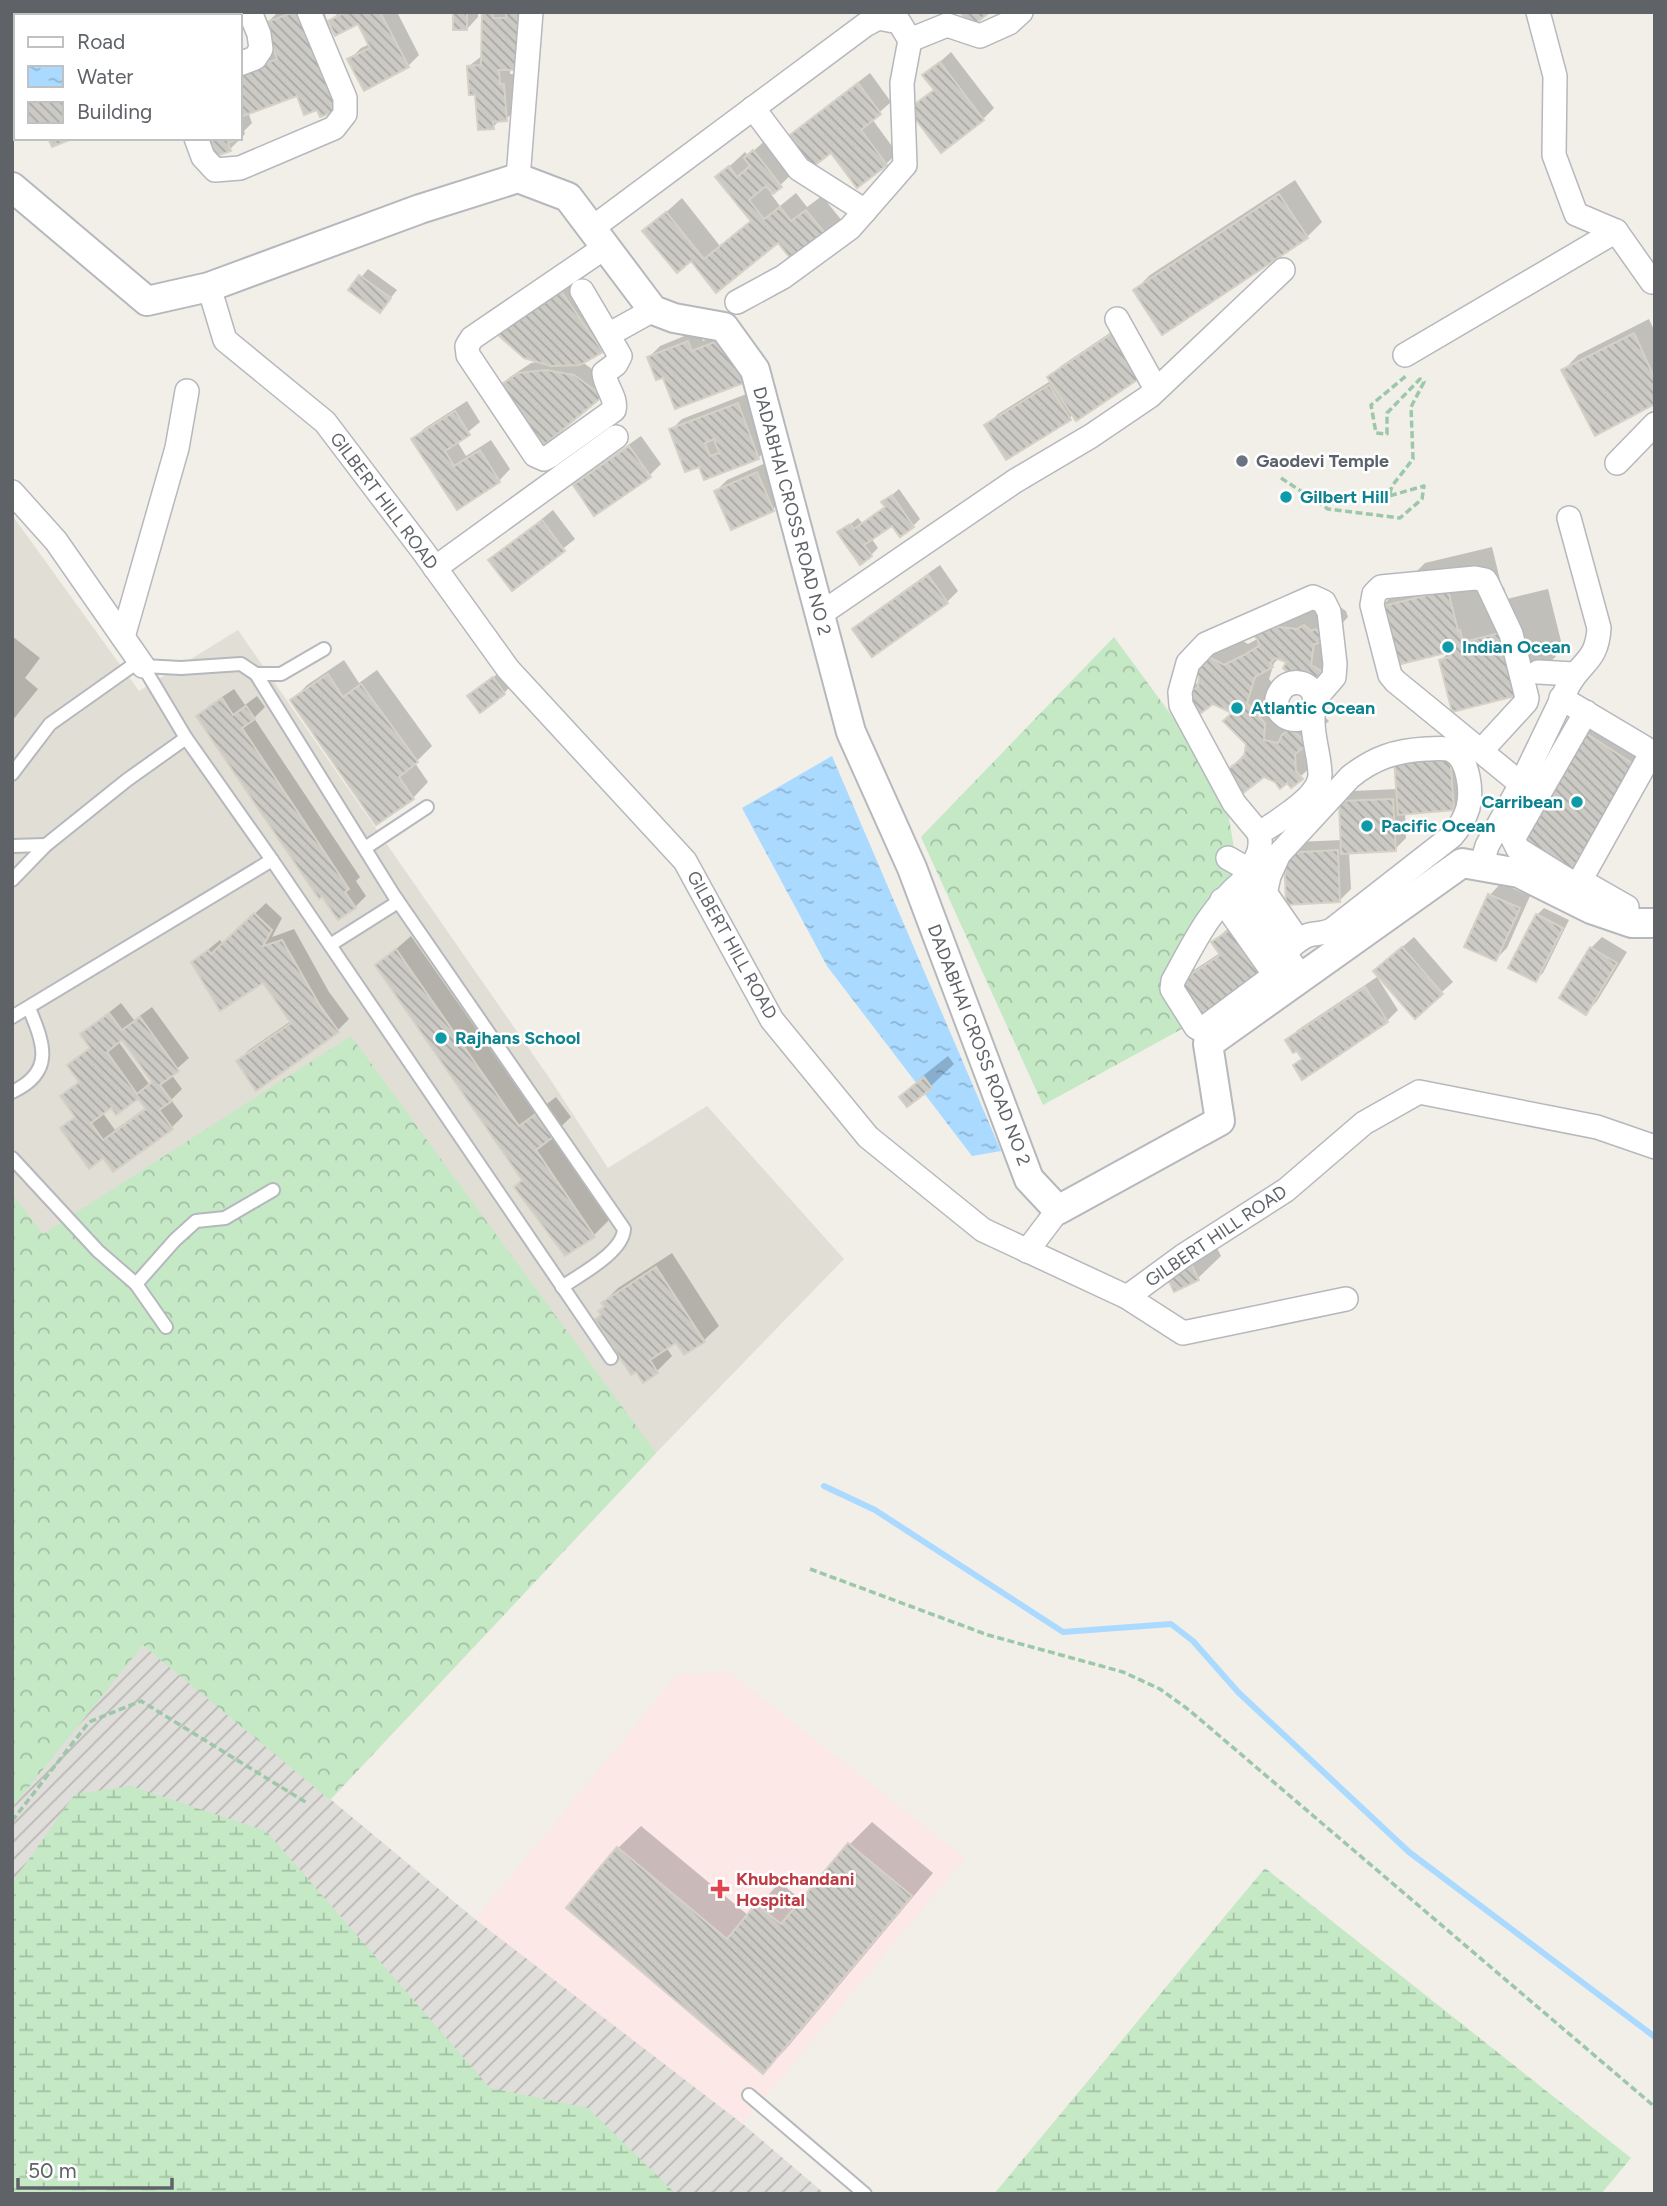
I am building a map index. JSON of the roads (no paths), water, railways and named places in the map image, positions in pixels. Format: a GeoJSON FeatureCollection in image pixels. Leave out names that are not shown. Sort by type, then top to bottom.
{"type":"FeatureCollection","features":[{"type":"Feature","properties":{"kind":"street"},"geometry":{"type":"LineString","coordinates":[[242,63],[255,58],[261,49],[259,34],[250,12]]}},
{"type":"Feature","properties":{"kind":"street"},"geometry":{"type":"LineString","coordinates":[[197,140],[203,157],[215,170],[240,167],[334,128],[345,114],[345,98],[309,12]]}},
{"type":"Feature","properties":{"kind":"street"},"geometry":{"type":"LineString","coordinates":[[518,178],[531,12]]}},
{"type":"Feature","properties":{"kind":"street"},"geometry":{"type":"LineString","coordinates":[[582,291],[612,327],[620,356],[616,364],[604,373],[615,403],[614,410],[544,458],[535,455],[468,355],[467,346],[472,338],[598,239],[753,108],[865,25],[878,18],[906,25],[947,25],[980,36],[1009,23],[1021,12]]}},
{"type":"Feature","properties":{"kind":"street"},"geometry":{"type":"LineString","coordinates":[[1538,12],[1555,76],[1555,155],[1576,214],[1616,231],[1653,282],[1655,281]]}},
{"type":"Feature","properties":{"kind":"street"},"geometry":{"type":"LineString","coordinates":[[737,302],[783,277],[850,228],[905,165],[902,83],[906,25]]}},
{"type":"Feature","properties":{"kind":"street"},"geometry":{"type":"LineString","coordinates":[[753,108],[799,169],[864,211]]}},
{"type":"Feature","properties":{"kind":"street"},"geometry":{"type":"LineString","coordinates":[[12,187],[147,301],[209,287],[420,209],[518,178],[568,197],[650,306],[612,327]]}},
{"type":"Feature","properties":{"kind":"street"},"geometry":{"type":"LineString","coordinates":[[1409,362],[1616,231]]}},
{"type":"Feature","properties":{"kind":"street"},"geometry":{"type":"LineString","coordinates":[[819,615],[1015,481],[1091,436],[1156,389],[1283,270]]}},
{"type":"Feature","properties":{"kind":"street","name":"GILBERT HILL ROAD"},"geometry":{"type":"LineString","coordinates":[[209,287],[225,340],[325,422],[508,669],[685,861],[772,1020],[868,1137],[983,1230],[1127,1297],[1182,1256],[1286,1189],[1364,1123],[1419,1092],[1597,1127],[1655,1147]]}},
{"type":"Feature","properties":{"kind":"street","name":"DADABHAI CROSS ROAD NO 2"},"geometry":{"type":"LineString","coordinates":[[650,306],[674,318],[724,327],[755,369],[851,732],[912,867],[1029,1179],[1058,1210]]}},
{"type":"Feature","properties":{"kind":"street"},"geometry":{"type":"LineString","coordinates":[[1117,319],[1156,389]]}},
{"type":"Feature","properties":{"kind":"street"},"geometry":{"type":"LineString","coordinates":[[123,638],[177,448],[187,391]]}},
{"type":"Feature","properties":{"kind":"street"},"geometry":{"type":"LineString","coordinates":[[1617,463],[1655,424]]}},
{"type":"Feature","properties":{"kind":"street"},"geometry":{"type":"LineString","coordinates":[[435,568],[616,437]]}},
{"type":"Feature","properties":{"kind":"street"},"geometry":{"type":"LineString","coordinates":[[12,492],[57,541],[141,664]]}},
{"type":"Feature","properties":{"kind":"street"},"geometry":{"type":"LineString","coordinates":[[1481,866],[1487,845],[1521,784],[1561,698],[1574,674],[1586,665],[1598,642],[1599,628],[1569,518]]}},
{"type":"Feature","properties":{"kind":"street"},"geometry":{"type":"LineString","coordinates":[[1480,751],[1527,702],[1511,634],[1487,583],[1475,578],[1381,587],[1374,594],[1372,605],[1390,675],[1480,751],[1521,784]]}},
{"type":"Feature","properties":{"kind":"street"},"geometry":{"type":"LineString","coordinates":[[1259,833],[1314,791],[1320,777],[1314,705],[1334,677],[1335,664],[1329,612],[1324,602],[1313,597],[1206,644],[1188,663],[1180,692],[1181,705],[1234,803],[1259,833],[1262,845],[1258,858],[1247,875],[1210,914],[1172,987],[1196,1027],[1202,1030],[1308,936],[1325,934],[1333,929],[1452,836],[1459,828],[1468,806],[1469,788],[1465,765],[1455,752],[1444,748],[1398,751],[1362,768],[1279,853],[1269,876],[1260,917]]}},
{"type":"Feature","properties":{"kind":"street"},"geometry":{"type":"LineString","coordinates":[[1538,672],[1574,674]]}},
{"type":"Feature","properties":{"kind":"street"},"geometry":{"type":"LineString","coordinates":[[1561,698],[1586,712],[1645,748],[1648,753],[1648,759],[1581,879],[1571,882],[1518,849],[1513,839],[1586,712]]}},
{"type":"Feature","properties":{"kind":"street"},"geometry":{"type":"LineString","coordinates":[[1580,892],[1655,755]]}},
{"type":"Feature","properties":{"kind":"street"},"geometry":{"type":"LineString","coordinates":[[1228,858],[1247,875]]}},
{"type":"Feature","properties":{"kind":"street"},"geometry":{"type":"LineString","coordinates":[[1027,1251],[1058,1210],[1220,1121],[1208,1044],[1283,957],[1462,863],[1519,873],[1627,907]]}},
{"type":"Feature","properties":{"kind":"street"},"geometry":{"type":"LineString","coordinates":[[1247,875],[1245,896],[1283,957]]}},
{"type":"Feature","properties":{"kind":"street"},"geometry":{"type":"LineString","coordinates":[[1580,892],[1632,923],[1655,923]]}},
{"type":"Feature","properties":{"kind":"street"},"geometry":{"type":"LineString","coordinates":[[1266,894],[1283,957]]}},
{"type":"Feature","properties":{"kind":"street"},"geometry":{"type":"LineString","coordinates":[[1222,900],[1283,957]]}},
{"type":"Feature","properties":{"kind":"street"},"geometry":{"type":"LineString","coordinates":[[1127,1297],[1183,1333],[1346,1298]]}},
{"type":"Feature","properties":{"kind":"lane"},"geometry":{"type":"LineString","coordinates":[[256,674],[281,674],[324,649]]}},
{"type":"Feature","properties":{"kind":"lane"},"geometry":{"type":"LineString","coordinates":[[141,664],[186,737],[611,1358]]}},
{"type":"Feature","properties":{"kind":"lane"},"geometry":{"type":"LineString","coordinates":[[12,774],[50,724],[141,664],[181,668],[241,664],[256,674],[398,902],[330,945]]}},
{"type":"Feature","properties":{"kind":"lane"},"geometry":{"type":"LineString","coordinates":[[12,880],[46,845],[186,737]]}},
{"type":"Feature","properties":{"kind":"lane"},"geometry":{"type":"LineString","coordinates":[[365,848],[427,807]]}},
{"type":"Feature","properties":{"kind":"lane"},"geometry":{"type":"LineString","coordinates":[[12,846],[46,845]]}},
{"type":"Feature","properties":{"kind":"lane"},"geometry":{"type":"LineString","coordinates":[[12,1017],[272,860]]}},
{"type":"Feature","properties":{"kind":"lane"},"geometry":{"type":"LineString","coordinates":[[395,897],[624,1229],[623,1238],[615,1249],[562,1287]]}},
{"type":"Feature","properties":{"kind":"lane"},"geometry":{"type":"LineString","coordinates":[[12,1092],[30,1084],[43,1058],[43,1042],[29,1009]]}},
{"type":"Feature","properties":{"kind":"lane"},"geometry":{"type":"LineString","coordinates":[[12,1158],[99,1251],[136,1284],[166,1326]]}},
{"type":"Feature","properties":{"kind":"lane"},"geometry":{"type":"LineString","coordinates":[[136,1284],[175,1240],[196,1221],[225,1217],[273,1189]]}},
{"type":"Feature","properties":{"kind":"lane"},"geometry":{"type":"LineString","coordinates":[[749,2095],[865,2194]]}},
{"type":"Feature","properties":{"kind":"water"},"geometry":{"type":"Polygon","coordinates":[[[832,756],[1001,1151],[972,1156],[827,966],[742,808],[832,756]]]}},
{"type":"Feature","properties":{"kind":"waterway"},"geometry":{"type":"LineString","coordinates":[[824,1486],[875,1510],[1063,1632],[1171,1624],[1193,1641],[1238,1692],[1409,1852],[1655,2037]]}},
{"type":"Feature","properties":{"kind":"place","name":"Gaodevi Temple"},"geometry":{"type":"Point","coordinates":[1242,461]}},
{"type":"Feature","properties":{"kind":"place","name":"Gilbert Hill"},"geometry":{"type":"Point","coordinates":[1286,497]}},
{"type":"Feature","properties":{"kind":"place","name":"Indian Ocean"},"geometry":{"type":"Point","coordinates":[1448,647]}},
{"type":"Feature","properties":{"kind":"place","name":"Atlantic Ocean"},"geometry":{"type":"Point","coordinates":[1237,708]}},
{"type":"Feature","properties":{"kind":"place","name":"Carribean"},"geometry":{"type":"Point","coordinates":[1577,802]}},
{"type":"Feature","properties":{"kind":"place","name":"Pacific Ocean"},"geometry":{"type":"Point","coordinates":[1367,826]}},
{"type":"Feature","properties":{"kind":"place","name":"Rajhans School"},"geometry":{"type":"Point","coordinates":[441,1038]}},
{"type":"Feature","properties":{"kind":"place","name":"Khubchandani Hospital"},"geometry":{"type":"Point","coordinates":[720,1889]}}]}
